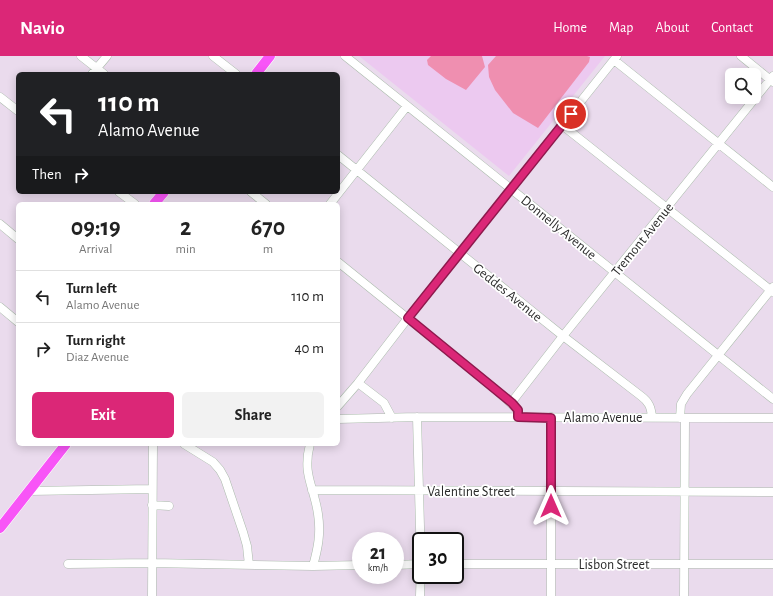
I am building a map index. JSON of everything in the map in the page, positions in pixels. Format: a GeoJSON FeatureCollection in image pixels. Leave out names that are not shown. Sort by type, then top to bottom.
{"type":"FeatureCollection","features":[{"type":"Feature","properties":{"kind":"main road"},"geometry":{"type":"LineString","coordinates":[[258,72],[270,56]]}},
{"type":"Feature","properties":{"kind":"main road"},"geometry":{"type":"LineString","coordinates":[[156,202],[162,194]]}},
{"type":"Feature","properties":{"kind":"main road"},"geometry":{"type":"LineString","coordinates":[[0,528],[64,446]]}},
{"type":"Feature","properties":{"kind":"street"},"geometry":{"type":"LineString","coordinates":[[81,56],[94,71],[107,56]]}},
{"type":"Feature","properties":{"kind":"street"},"geometry":{"type":"LineString","coordinates":[[213,56],[233,72]]}},
{"type":"Feature","properties":{"kind":"street","name":"Donnelly Avenue"},"geometry":{"type":"LineString","coordinates":[[345,56],[773,399]]}},
{"type":"Feature","properties":{"kind":"street"},"geometry":{"type":"LineString","coordinates":[[740,56],[772,79]]}},
{"type":"Feature","properties":{"kind":"street"},"geometry":{"type":"LineString","coordinates":[[340,404],[358,383],[615,58],[773,187]]}},
{"type":"Feature","properties":{"kind":"street","name":"Tremont Avenue"},"geometry":{"type":"LineString","coordinates":[[512,403],[563,336],[772,79]]}},
{"type":"Feature","properties":{"kind":"street"},"geometry":{"type":"LineString","coordinates":[[0,97],[16,109]]}},
{"type":"Feature","properties":{"kind":"street"},"geometry":{"type":"LineString","coordinates":[[340,191],[407,106]]}},
{"type":"Feature","properties":{"kind":"street"},"geometry":{"type":"LineString","coordinates":[[562,125],[772,290],[687,394],[681,404],[683,418],[685,492],[684,596]]}},
{"type":"Feature","properties":{"kind":"street","name":"Geddes Avenue"},"geometry":{"type":"LineString","coordinates":[[340,157],[563,336],[648,402],[651,407],[652,417]]}},
{"type":"Feature","properties":{"kind":"street"},"geometry":{"type":"LineString","coordinates":[[122,194],[132,202]]}},
{"type":"Feature","properties":{"kind":"street"},"geometry":{"type":"LineString","coordinates":[[254,194],[264,202]]}},
{"type":"Feature","properties":{"kind":"street"},"geometry":{"type":"LineString","coordinates":[[332,202],[338,194]]}},
{"type":"Feature","properties":{"kind":"street"},"geometry":{"type":"LineString","coordinates":[[0,224],[16,237]]}},
{"type":"Feature","properties":{"kind":"street"},"geometry":{"type":"LineString","coordinates":[[340,264],[512,403],[518,410],[518,417]]}},
{"type":"Feature","properties":{"kind":"street"},"geometry":{"type":"LineString","coordinates":[[0,307],[16,320]]}},
{"type":"Feature","properties":{"kind":"street"},"geometry":{"type":"LineString","coordinates":[[358,383],[384,403],[392,418]]}},
{"type":"Feature","properties":{"kind":"street"},"geometry":{"type":"LineString","coordinates":[[417,417],[420,532]]}},
{"type":"Feature","properties":{"kind":"street","name":"Alamo Avenue"},"geometry":{"type":"LineString","coordinates":[[340,419],[417,417],[773,418]]}},
{"type":"Feature","properties":{"kind":"street"},"geometry":{"type":"LineString","coordinates":[[551,418],[551,596]]}},
{"type":"Feature","properties":{"kind":"street"},"geometry":{"type":"LineString","coordinates":[[152,596],[153,446]]}},
{"type":"Feature","properties":{"kind":"street"},"geometry":{"type":"LineString","coordinates":[[187,446],[213,462],[225,479],[247,546],[249,565]]}},
{"type":"Feature","properties":{"kind":"street"},"geometry":{"type":"LineString","coordinates":[[310,446],[306,464],[307,475],[318,512],[320,538],[313,566]]}},
{"type":"Feature","properties":{"kind":"street"},"geometry":{"type":"LineString","coordinates":[[29,491],[152,489]]}},
{"type":"Feature","properties":{"kind":"street","name":"Valentine Street"},"geometry":{"type":"LineString","coordinates":[[312,490],[773,492]]}},
{"type":"Feature","properties":{"kind":"street"},"geometry":{"type":"LineString","coordinates":[[152,505],[169,506]]}},
{"type":"Feature","properties":{"kind":"street"},"geometry":{"type":"LineString","coordinates":[[68,564],[152,563],[313,566],[352,565]]}},
{"type":"Feature","properties":{"kind":"street","name":"Lisbon Street"},"geometry":{"type":"LineString","coordinates":[[464,564],[773,564]]}},
{"type":"Feature","properties":{"kind":"street"},"geometry":{"type":"LineString","coordinates":[[420,584],[420,596]]}},
{"type":"Feature","properties":{"kind":"shaded area"},"geometry":{"type":"Polygon","coordinates":[[[359,56],[605,56],[509,176],[359,56]]]}},
{"type":"Feature","properties":{"kind":"shaded area"},"geometry":{"type":"Polygon","coordinates":[[[431,56],[482,56],[485,67],[466,90],[446,79],[428,65],[427,60],[431,56]]]}},
{"type":"Feature","properties":{"kind":"shaded area"},"geometry":{"type":"Polygon","coordinates":[[[496,56],[590,57],[589,62],[538,128],[513,113],[495,90],[489,77],[488,65],[496,56]]]}},
{"type":"Feature","properties":{"kind":"route"},"geometry":{"type":"LineString","coordinates":[[551,506],[551,418],[518,417],[518,410],[512,403],[408,318],[571,114]]}}]}
